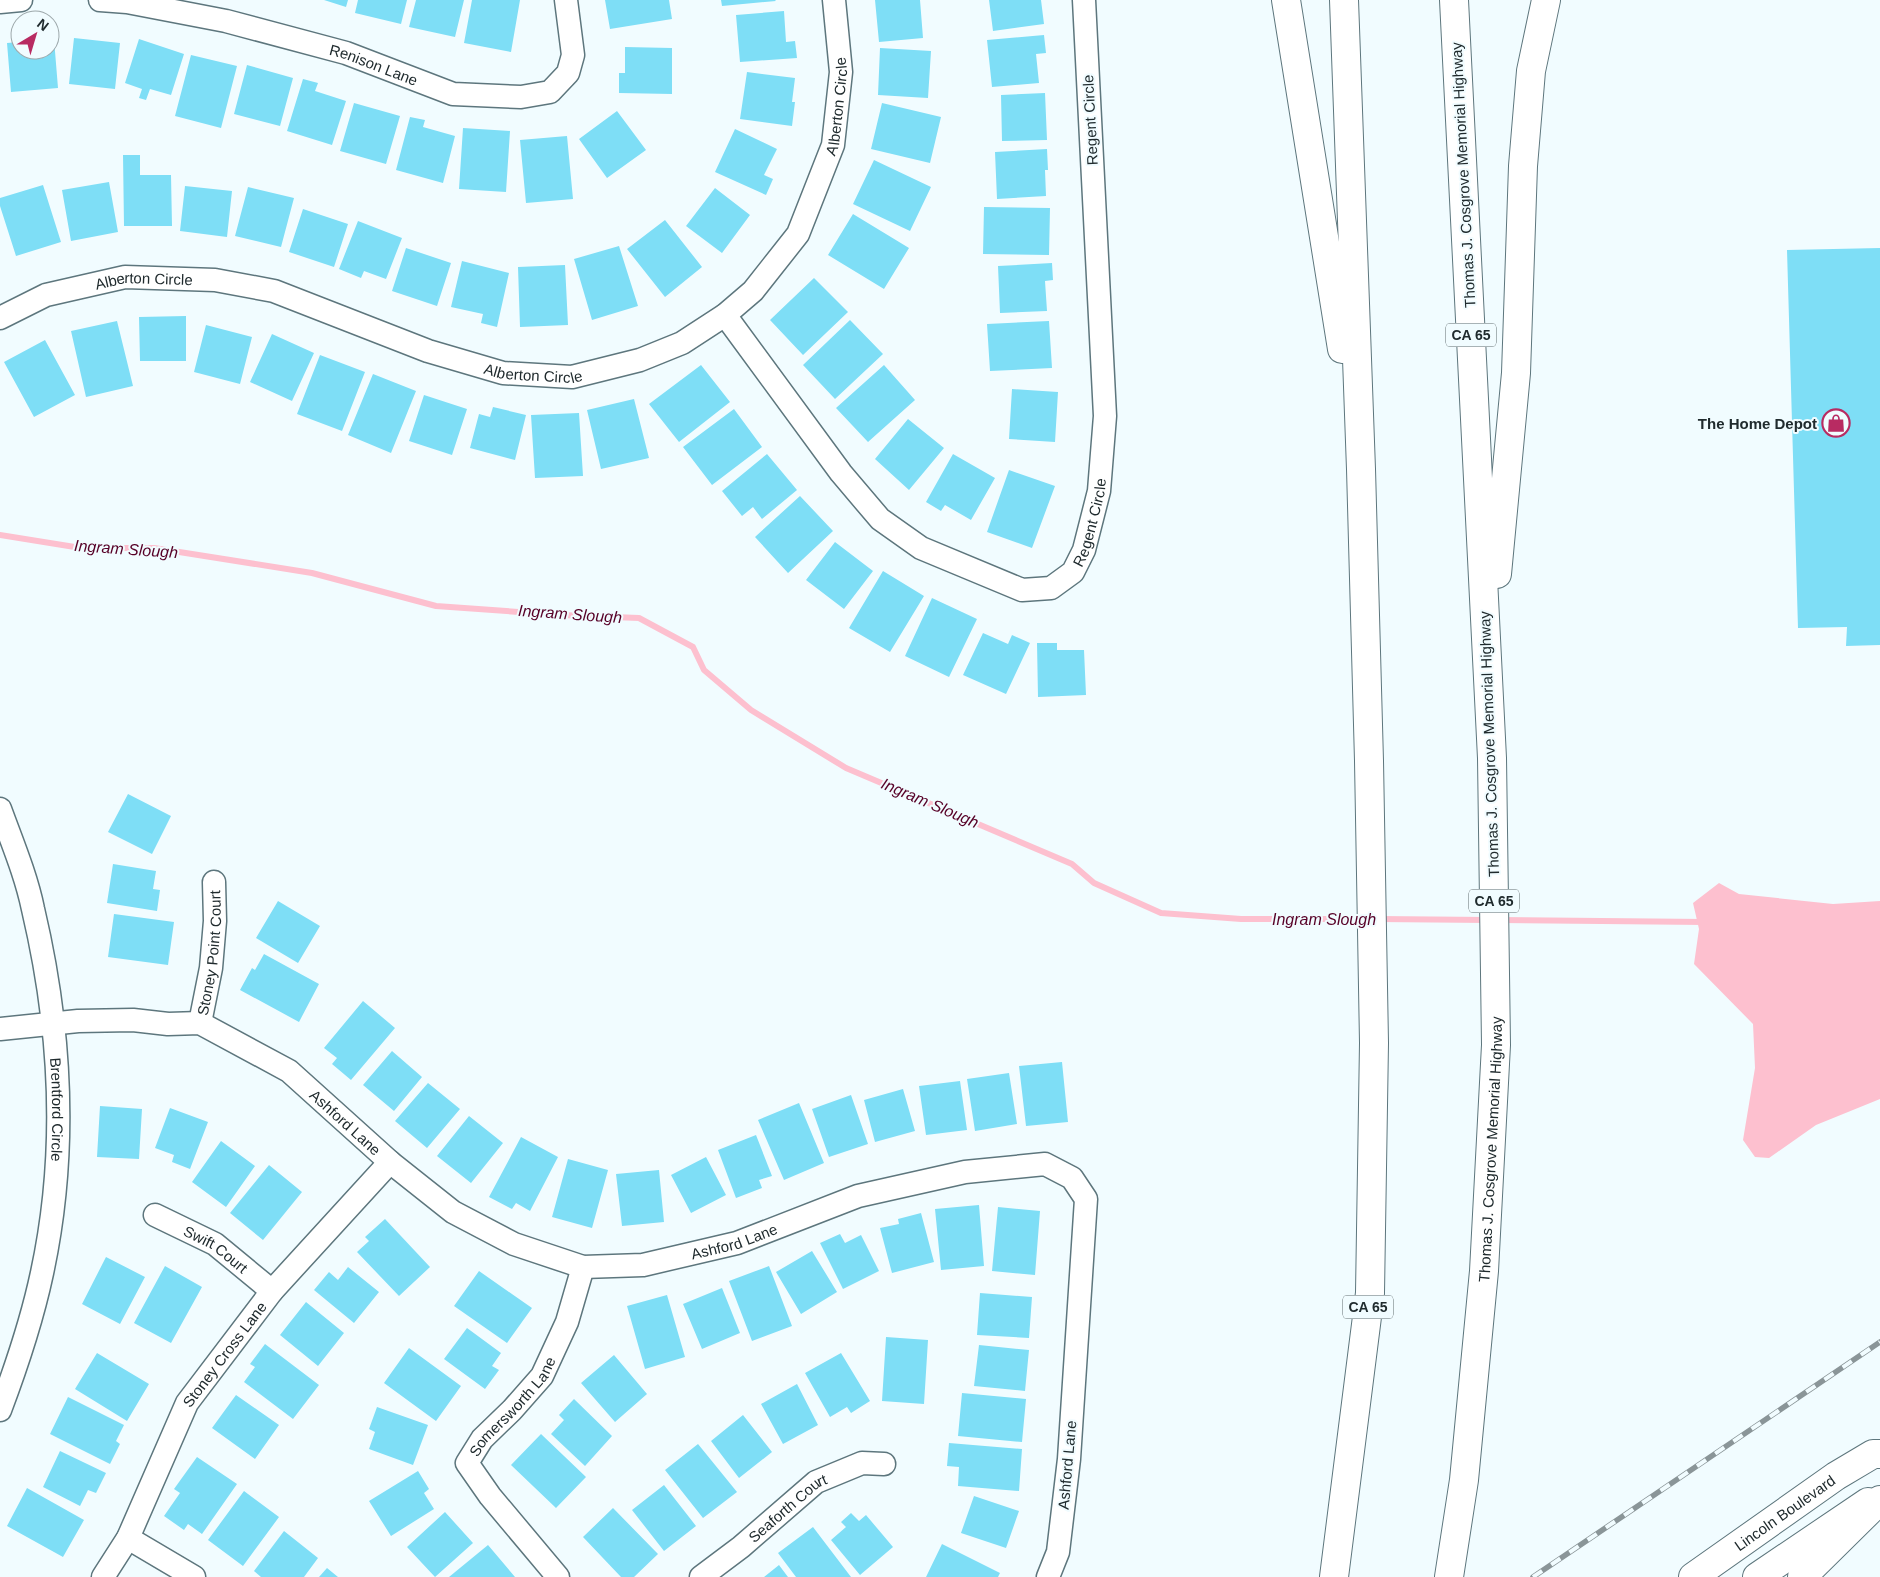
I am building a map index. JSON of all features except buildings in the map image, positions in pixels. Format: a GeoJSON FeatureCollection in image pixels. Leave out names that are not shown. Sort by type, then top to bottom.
{"type":"FeatureCollection","features":[{"type":"Feature","properties":{"kind":"main road"},"geometry":{"type":"LineString","coordinates":[[1286,0],[1361,469]]}},
{"type":"Feature","properties":{"kind":"main road","name":"CA 65"},"geometry":{"type":"LineString","coordinates":[[1335,1573],[1370,1293],[1374,1043],[1361,469],[1344,0]]}},
{"type":"Feature","properties":{"kind":"main road","name":"Thomas J. Cosgrove Memorial Highway"},"geometry":{"type":"LineString","coordinates":[[1449,1577],[1464,1480],[1484,1271],[1496,1045],[1492,758],[1454,0]]}},
{"type":"Feature","properties":{"kind":"main road"},"geometry":{"type":"LineString","coordinates":[[1488,670],[1516,373],[1526,128],[1531,71],[1546,0]]}},
{"type":"Feature","properties":{"kind":"main road","name":"Lincoln Boulevard"},"geometry":{"type":"LineString","coordinates":[[1693,1577],[1836,1476],[1873,1454],[1880,1454]]}},
{"type":"Feature","properties":{"kind":"main road"},"geometry":{"type":"LineString","coordinates":[[1757,1577],[1880,1495]]}},
{"type":"Feature","properties":{"kind":"main road"},"geometry":{"type":"LineString","coordinates":[[1802,1577],[1880,1500]]}},
{"type":"Feature","properties":{"kind":"street"},"geometry":{"type":"LineString","coordinates":[[0,2],[21,0]]}},
{"type":"Feature","properties":{"kind":"street","name":"Renison Lane"},"geometry":{"type":"LineString","coordinates":[[100,0],[127,2],[236,23],[346,53],[453,94],[521,97],[550,92],[568,73],[573,55],[566,0]]}},
{"type":"Feature","properties":{"kind":"street","name":"Alberton Circle"},"geometry":{"type":"LineString","coordinates":[[0,318],[46,295],[125,277],[215,280],[274,291],[428,351],[504,373],[572,377],[640,360],[682,343],[725,315],[753,291],[798,234],[833,145],[841,72],[834,0]]}},
{"type":"Feature","properties":{"kind":"street","name":"Regent Circle"},"geometry":{"type":"LineString","coordinates":[[725,315],[841,474],[880,519],[922,548],[1022,590],[1051,588],[1073,572],[1084,550],[1099,491],[1106,416],[1084,0]]}},
{"type":"Feature","properties":{"kind":"street","name":"Brentford Circle"},"geometry":{"type":"LineString","coordinates":[[0,809],[17,855],[33,908],[47,979],[57,1061],[59,1116],[58,1158],[52,1216],[43,1272],[29,1326],[0,1410]]}},
{"type":"Feature","properties":{"kind":"street","name":"Stoney Point Court"},"geometry":{"type":"LineString","coordinates":[[200,1023],[211,968],[214,931],[214,882]]}},
{"type":"Feature","properties":{"kind":"street"},"geometry":{"type":"LineString","coordinates":[[0,1029],[53,1023],[133,1020],[168,1024],[200,1023]]}},
{"type":"Feature","properties":{"kind":"street","name":"Ashford Lane"},"geometry":{"type":"LineString","coordinates":[[200,1023],[289,1071],[390,1162],[453,1212],[514,1244],[583,1267],[643,1265],[737,1243],[858,1196],[965,1172],[1046,1164],[1072,1178],[1086,1199],[1069,1459],[1058,1552],[1048,1577]]}},
{"type":"Feature","properties":{"kind":"street","name":"Stoney Cross Lane"},"geometry":{"type":"LineString","coordinates":[[103,1577],[128,1538],[187,1403],[272,1291],[390,1162]]}},
{"type":"Feature","properties":{"kind":"street","name":"Swift Court"},"geometry":{"type":"LineString","coordinates":[[155,1215],[215,1244],[272,1291]]}},
{"type":"Feature","properties":{"kind":"street","name":"Somersworth Lane"},"geometry":{"type":"LineString","coordinates":[[558,1577],[490,1496],[468,1463],[482,1440],[542,1376],[567,1322],[583,1267]]}},
{"type":"Feature","properties":{"kind":"street","name":"Seaforth Court"},"geometry":{"type":"LineString","coordinates":[[701,1577],[741,1547],[816,1482],[862,1463],[884,1464]]}},
{"type":"Feature","properties":{"kind":"street"},"geometry":{"type":"LineString","coordinates":[[128,1538],[194,1577]]}},
{"type":"Feature","properties":{"kind":"shaded area"},"geometry":{"type":"Polygon","coordinates":[[[1719,883],[1739,894],[1833,904],[1880,901],[1880,1099],[1816,1125],[1769,1158],[1755,1157],[1743,1140],[1755,1068],[1753,1024],[1694,964],[1699,929],[1693,903],[1719,883]]]}},
{"type":"Feature","properties":{"kind":"waterway","name":"Ingram Slough"},"geometry":{"type":"LineString","coordinates":[[0,535],[81,548],[154,548],[312,573],[436,606],[561,615],[639,618],[693,647],[704,670],[751,710],[846,768],[1072,864],[1094,883],[1161,913],[1241,919],[1365,919]]}},
{"type":"Feature","properties":{"kind":"waterway","name":"Ingram Slough"},"geometry":{"type":"LineString","coordinates":[[1378,919],[1488,920]]}},
{"type":"Feature","properties":{"kind":"waterway","name":"Ingram Slough"},"geometry":{"type":"LineString","coordinates":[[1500,920],[1705,922]]}},
{"type":"Feature","properties":{"kind":"railway"},"geometry":{"type":"LineString","coordinates":[[1533,1577],[1880,1342]]}},
{"type":"Feature","properties":{"kind":"place","name":"The Home Depot"},"geometry":{"type":"Point","coordinates":[1836,423]}}]}
